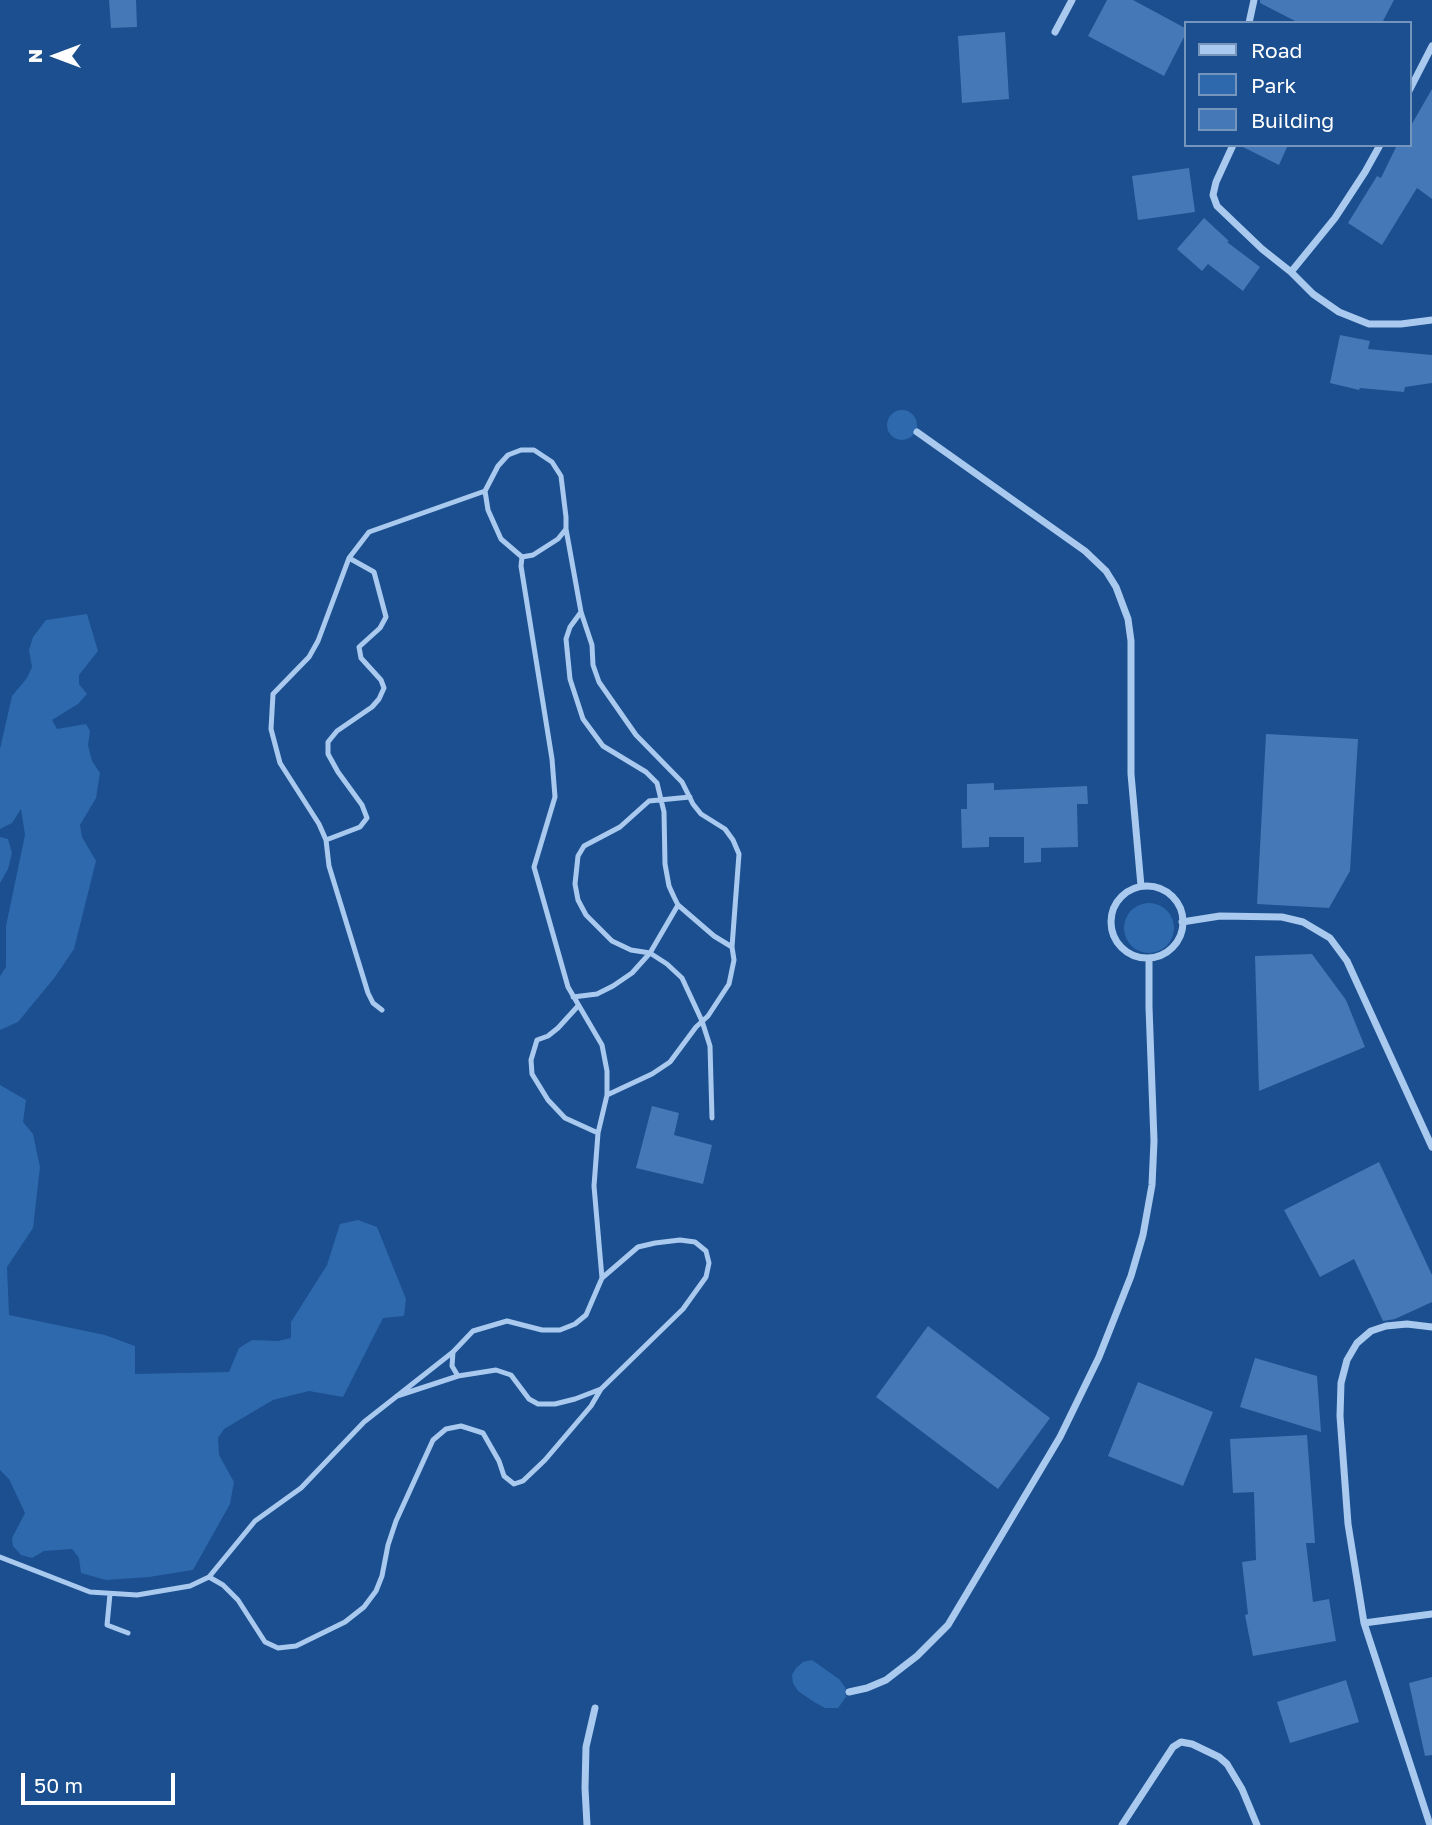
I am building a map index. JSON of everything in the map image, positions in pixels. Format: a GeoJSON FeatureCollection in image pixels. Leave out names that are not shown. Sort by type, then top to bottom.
{"type":"FeatureCollection","features":[{"type":"Feature","properties":{"kind":"street"},"geometry":{"type":"LineString","coordinates":[[1055,32],[1072,0]]}},
{"type":"Feature","properties":{"kind":"street"},"geometry":{"type":"LineString","coordinates":[[1250,21],[1254,0]]}},
{"type":"Feature","properties":{"kind":"street"},"geometry":{"type":"LineString","coordinates":[[1411,87],[1432,46]]}},
{"type":"Feature","properties":{"kind":"street"},"geometry":{"type":"LineString","coordinates":[[1232,147],[1216,182],[1213,195],[1217,206],[1313,294],[1339,312],[1368,324],[1432,320]]}},
{"type":"Feature","properties":{"kind":"street"},"geometry":{"type":"LineString","coordinates":[[1291,272],[1335,218],[1366,172],[1379,147]]}},
{"type":"Feature","properties":{"kind":"street"},"geometry":{"type":"LineString","coordinates":[[917,432],[1085,551],[1105,571],[1116,587],[1128,619],[1131,642],[1130,774],[1141,886]]}},
{"type":"Feature","properties":{"kind":"street"},"geometry":{"type":"LineString","coordinates":[[1141,886],[1151,886],[1170,894],[1177,902],[1182,922],[1176,942],[1160,956],[1149,958],[1130,954],[1122,948],[1112,931],[1112,911],[1117,902],[1132,889],[1141,886]]}},
{"type":"Feature","properties":{"kind":"street"},"geometry":{"type":"LineString","coordinates":[[1182,922],[1220,916],[1282,917],[1303,922],[1330,938],[1347,961],[1432,1147]]}},
{"type":"Feature","properties":{"kind":"street"},"geometry":{"type":"LineString","coordinates":[[849,1692],[886,1680],[924,1650],[947,1625],[1060,1437],[1099,1357],[1131,1276],[1143,1235],[1152,1185],[1154,1127],[1149,958]]}},
{"type":"Feature","properties":{"kind":"street"},"geometry":{"type":"LineString","coordinates":[[1430,1825],[1364,1623],[1348,1524],[1340,1416],[1341,1383],[1347,1360],[1357,1343],[1371,1331],[1386,1326],[1406,1324],[1432,1327]]}},
{"type":"Feature","properties":{"kind":"street"},"geometry":{"type":"LineString","coordinates":[[1364,1623],[1432,1614]]}},
{"type":"Feature","properties":{"kind":"street"},"geometry":{"type":"LineString","coordinates":[[587,1825],[586,1747],[594,1708]]}},
{"type":"Feature","properties":{"kind":"street"},"geometry":{"type":"LineString","coordinates":[[1122,1825],[1173,1747],[1181,1742],[1192,1744],[1219,1757],[1227,1764],[1242,1789],[1257,1825]]}},
{"type":"Feature","properties":{"kind":"lane"},"geometry":{"type":"LineString","coordinates":[[566,529],[558,539],[533,555],[522,557],[512,551],[497,532],[488,510],[485,491],[498,466],[508,455],[521,450],[534,450],[552,462],[561,476],[566,505],[566,529],[581,612],[592,645],[593,665],[599,682],[636,735],[682,782],[701,814],[725,829],[739,854],[732,947],[734,960],[729,984],[708,1016],[670,1062],[652,1074],[607,1095]]}},
{"type":"Feature","properties":{"kind":"lane"},"geometry":{"type":"LineString","coordinates":[[383,1010],[373,1003],[368,993],[329,866],[326,840],[280,763],[271,729],[273,694],[309,657],[318,641],[349,558],[369,532],[485,491]]}},
{"type":"Feature","properties":{"kind":"lane"},"geometry":{"type":"LineString","coordinates":[[522,557],[521,566],[552,759],[555,797],[534,867],[560,963],[573,997],[602,1045],[607,1071],[607,1095],[598,1133],[594,1186],[602,1278]]}},
{"type":"Feature","properties":{"kind":"lane"},"geometry":{"type":"LineString","coordinates":[[326,840],[360,827],[367,818],[362,805],[328,754],[328,742],[337,732],[372,707],[384,688],[382,680],[361,658],[359,647],[380,628],[386,617],[374,572],[349,558]]}},
{"type":"Feature","properties":{"kind":"lane"},"geometry":{"type":"LineString","coordinates":[[581,612],[570,627],[566,639],[570,679],[583,719],[603,746],[646,772],[657,783],[664,812],[665,864],[669,886],[678,905],[714,936],[732,947]]}},
{"type":"Feature","properties":{"kind":"lane"},"geometry":{"type":"LineString","coordinates":[[690,797],[649,801],[620,827],[584,846],[575,869],[578,900],[596,928],[612,942],[631,950],[650,953],[682,978],[702,1021],[710,1046],[712,1118]]}},
{"type":"Feature","properties":{"kind":"lane"},"geometry":{"type":"LineString","coordinates":[[573,997],[597,994],[632,973],[650,953],[678,905]]}},
{"type":"Feature","properties":{"kind":"lane"},"geometry":{"type":"LineString","coordinates":[[578,1006],[567,1020],[548,1036],[537,1040],[531,1060],[532,1074],[548,1100],[565,1118],[598,1133]]}},
{"type":"Feature","properties":{"kind":"lane"},"geometry":{"type":"LineString","coordinates":[[0,1557],[90,1592],[137,1595],[190,1586],[209,1577],[255,1521],[301,1488],[364,1422],[453,1352],[473,1331],[507,1321],[542,1330],[560,1330],[575,1324],[586,1315],[602,1278],[638,1247],[680,1240],[695,1242],[706,1251],[709,1263],[706,1277],[683,1310],[601,1389],[591,1406],[545,1460],[523,1481],[514,1484],[504,1476],[483,1433],[461,1426],[446,1429],[433,1440],[401,1510],[388,1545],[383,1576],[376,1591],[364,1607],[345,1622],[296,1646],[278,1648],[265,1642],[238,1600],[223,1585],[209,1577]]}},
{"type":"Feature","properties":{"kind":"lane"},"geometry":{"type":"LineString","coordinates":[[453,1352],[452,1366],[458,1376]]}},
{"type":"Feature","properties":{"kind":"lane"},"geometry":{"type":"LineString","coordinates":[[394,1397],[458,1376],[496,1370],[511,1375],[528,1399],[538,1404],[555,1404],[601,1389]]}},
{"type":"Feature","properties":{"kind":"lane"},"geometry":{"type":"LineString","coordinates":[[110,1594],[107,1625],[128,1633]]}},
{"type":"Feature","properties":{"kind":"green space"},"geometry":{"type":"Polygon","coordinates":[[[902,410],[913,414],[917,425],[913,436],[902,440],[891,436],[887,425],[891,414],[902,410]]]}},
{"type":"Feature","properties":{"kind":"green space"},"geometry":{"type":"Polygon","coordinates":[[[87,614],[98,651],[79,675],[79,684],[87,694],[78,704],[52,720],[57,729],[86,724],[90,731],[88,745],[92,761],[100,773],[96,798],[80,825],[82,837],[96,861],[74,949],[18,1022],[0,1030],[0,976],[6,967],[6,926],[25,835],[21,809],[12,823],[0,829],[0,749],[12,696],[27,678],[32,667],[29,650],[33,637],[46,620],[87,614]]]}},
{"type":"Feature","properties":{"kind":"green space"},"geometry":{"type":"Polygon","coordinates":[[[0,837],[8,839],[12,853],[8,869],[0,883],[0,837]]]}},
{"type":"Feature","properties":{"kind":"green space"},"geometry":{"type":"Polygon","coordinates":[[[1149,903],[1166,911],[1174,928],[1166,945],[1149,953],[1132,945],[1124,928],[1132,911],[1149,903]]]}},
{"type":"Feature","properties":{"kind":"green space"},"geometry":{"type":"Polygon","coordinates":[[[0,1085],[26,1100],[23,1122],[33,1134],[40,1167],[33,1228],[7,1267],[9,1315],[105,1335],[135,1346],[135,1374],[229,1372],[239,1348],[252,1340],[278,1341],[291,1338],[291,1322],[327,1265],[340,1224],[358,1220],[377,1227],[406,1299],[404,1316],[383,1318],[343,1397],[309,1391],[273,1400],[224,1429],[218,1438],[219,1455],[234,1482],[230,1504],[193,1570],[106,1580],[81,1573],[79,1558],[72,1549],[44,1551],[32,1558],[21,1555],[13,1546],[12,1538],[25,1513],[9,1479],[0,1470],[0,1085]]]}},
{"type":"Feature","properties":{"kind":"green space"},"geometry":{"type":"Polygon","coordinates":[[[812,1660],[839,1679],[845,1687],[846,1697],[838,1708],[825,1708],[814,1702],[798,1691],[793,1683],[792,1675],[796,1668],[803,1662],[812,1660]]]}},
{"type":"Feature","properties":{"kind":"building"},"geometry":{"type":"Polygon","coordinates":[[[109,0],[136,0],[137,27],[111,28],[109,0]]]}},
{"type":"Feature","properties":{"kind":"building"},"geometry":{"type":"Polygon","coordinates":[[[1107,0],[1133,0],[1184,27],[1184,37],[1164,76],[1088,36],[1107,0]]]}},
{"type":"Feature","properties":{"kind":"building"},"geometry":{"type":"Polygon","coordinates":[[[1260,0],[1394,0],[1383,21],[1295,21],[1260,3],[1260,0]]]}},
{"type":"Feature","properties":{"kind":"building"},"geometry":{"type":"Polygon","coordinates":[[[1005,32],[1009,99],[962,103],[958,36],[1005,32]]]}},
{"type":"Feature","properties":{"kind":"building"},"geometry":{"type":"Polygon","coordinates":[[[1432,89],[1432,199],[1417,188],[1382,245],[1348,223],[1377,176],[1381,178],[1396,147],[1411,147],[1411,126],[1432,89]]]}},
{"type":"Feature","properties":{"kind":"building"},"geometry":{"type":"Polygon","coordinates":[[[1243,147],[1287,147],[1279,165],[1243,147]]]}},
{"type":"Feature","properties":{"kind":"building"},"geometry":{"type":"Polygon","coordinates":[[[1189,168],[1195,212],[1138,220],[1132,176],[1189,168]]]}},
{"type":"Feature","properties":{"kind":"building"},"geometry":{"type":"Polygon","coordinates":[[[1204,218],[1229,241],[1227,242],[1260,267],[1243,291],[1208,264],[1202,271],[1177,249],[1204,218]]]}},
{"type":"Feature","properties":{"kind":"building"},"geometry":{"type":"Polygon","coordinates":[[[1340,335],[1370,341],[1368,349],[1432,355],[1432,383],[1405,387],[1404,392],[1359,390],[1330,383],[1340,335]]]}},
{"type":"Feature","properties":{"kind":"building"},"geometry":{"type":"Polygon","coordinates":[[[1266,734],[1358,739],[1350,871],[1329,908],[1257,904],[1266,734]]]}},
{"type":"Feature","properties":{"kind":"building"},"geometry":{"type":"Polygon","coordinates":[[[994,783],[994,790],[1087,786],[1088,804],[1077,804],[1078,847],[1041,848],[1041,862],[1024,863],[1024,837],[989,837],[989,847],[962,848],[961,809],[967,809],[967,784],[994,783]]]}},
{"type":"Feature","properties":{"kind":"building"},"geometry":{"type":"Polygon","coordinates":[[[1312,954],[1346,1000],[1365,1047],[1259,1091],[1255,956],[1312,954]]]}},
{"type":"Feature","properties":{"kind":"building"},"geometry":{"type":"Polygon","coordinates":[[[652,1106],[679,1113],[674,1135],[712,1145],[703,1184],[636,1168],[652,1106]]]}},
{"type":"Feature","properties":{"kind":"building"},"geometry":{"type":"Polygon","coordinates":[[[1379,1162],[1432,1275],[1432,1302],[1395,1319],[1383,1321],[1354,1259],[1320,1277],[1284,1210],[1379,1162]]]}},
{"type":"Feature","properties":{"kind":"building"},"geometry":{"type":"Polygon","coordinates":[[[928,1326],[1050,1418],[998,1489],[876,1397],[928,1326]]]}},
{"type":"Feature","properties":{"kind":"building"},"geometry":{"type":"Polygon","coordinates":[[[1255,1358],[1317,1376],[1321,1432],[1240,1407],[1255,1358]]]}},
{"type":"Feature","properties":{"kind":"building"},"geometry":{"type":"Polygon","coordinates":[[[1138,1382],[1213,1412],[1183,1486],[1108,1456],[1138,1382]]]}},
{"type":"Feature","properties":{"kind":"building"},"geometry":{"type":"Polygon","coordinates":[[[1307,1435],[1315,1543],[1306,1543],[1313,1602],[1329,1599],[1336,1641],[1253,1656],[1245,1615],[1248,1614],[1242,1562],[1256,1560],[1254,1492],[1233,1493],[1230,1439],[1307,1435]]]}},
{"type":"Feature","properties":{"kind":"building"},"geometry":{"type":"Polygon","coordinates":[[[1432,1677],[1432,1755],[1425,1756],[1409,1683],[1432,1677]]]}},
{"type":"Feature","properties":{"kind":"building"},"geometry":{"type":"Polygon","coordinates":[[[1346,1680],[1359,1722],[1290,1743],[1277,1702],[1346,1680]]]}}]}
